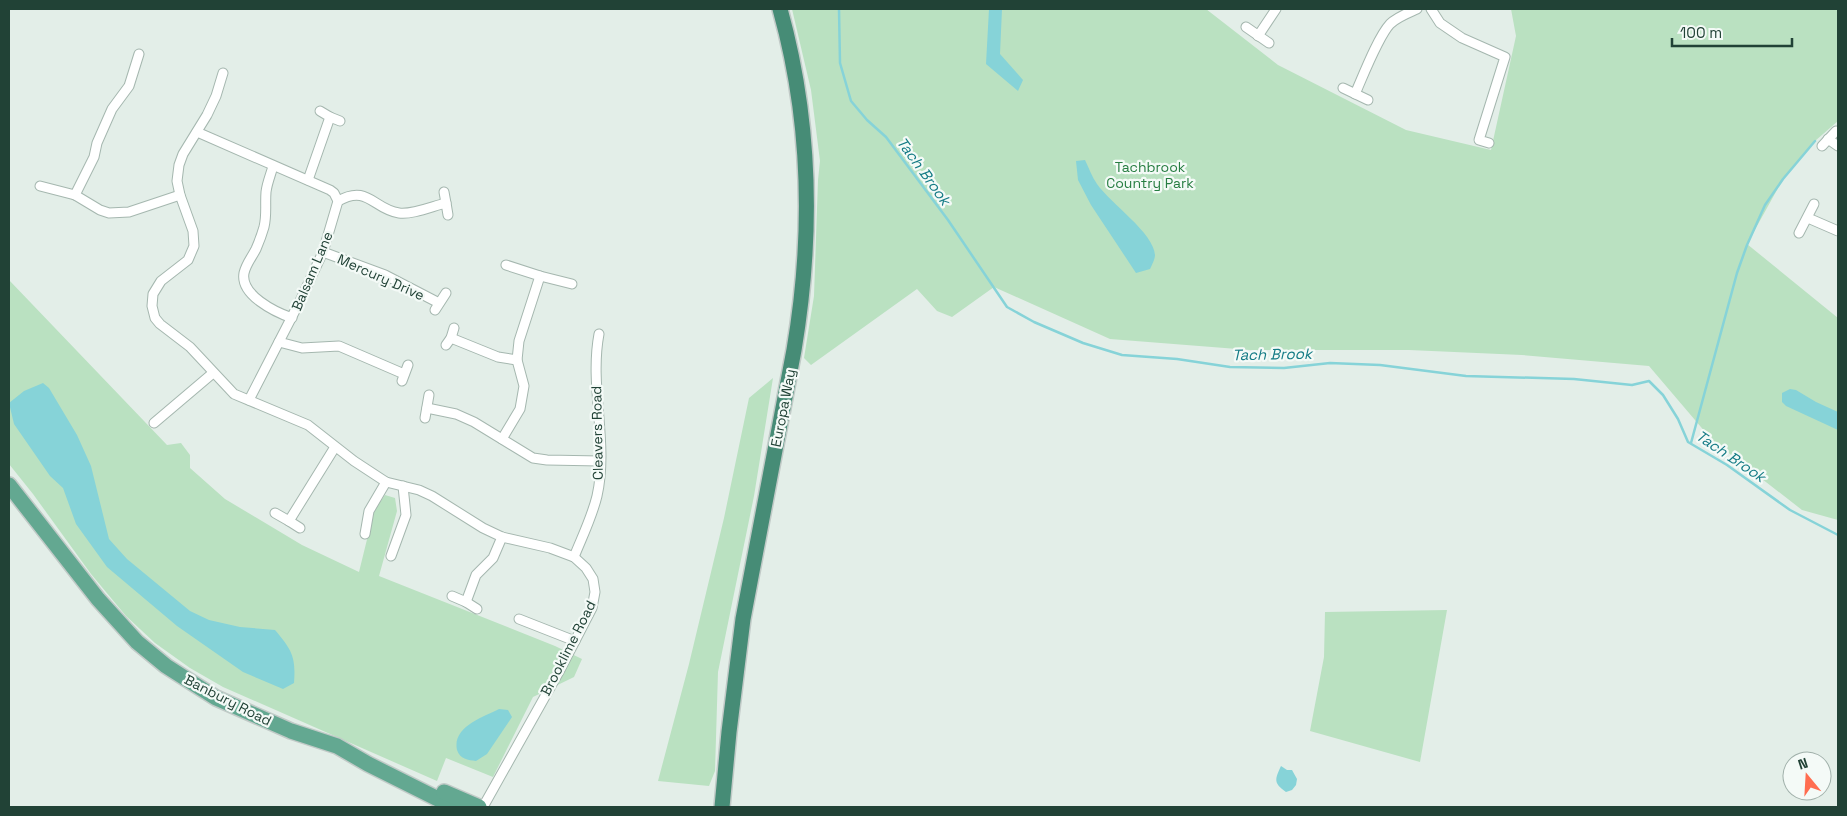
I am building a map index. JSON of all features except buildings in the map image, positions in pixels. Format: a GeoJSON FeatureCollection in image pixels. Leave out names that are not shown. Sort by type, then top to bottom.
{"type":"FeatureCollection","features":[{"type":"Feature","properties":{"kind":"highway","name":"Europa Way"},"geometry":{"type":"LineString","coordinates":[[722,807],[742,628],[766,490],[799,322],[805,260],[807,204],[802,129],[793,64],[780,9]]}},
{"type":"Feature","properties":{"kind":"main road","name":"Banbury Road"},"geometry":{"type":"LineString","coordinates":[[9,485],[123,628],[152,655],[181,677],[216,698],[291,731],[337,746],[454,807]]}},
{"type":"Feature","properties":{"kind":"main road"},"geometry":{"type":"LineString","coordinates":[[337,746],[372,759],[481,807]]}},
{"type":"Feature","properties":{"kind":"street"},"geometry":{"type":"LineString","coordinates":[[1258,36],[1276,9]]}},
{"type":"Feature","properties":{"kind":"street"},"geometry":{"type":"LineString","coordinates":[[1355,94],[1390,24],[1400,16],[1418,9]]}},
{"type":"Feature","properties":{"kind":"street"},"geometry":{"type":"LineString","coordinates":[[1431,9],[1440,23],[1462,38],[1505,57],[1475,138],[1489,143]]}},
{"type":"Feature","properties":{"kind":"street"},"geometry":{"type":"LineString","coordinates":[[1246,27],[1269,43]]}},
{"type":"Feature","properties":{"kind":"street"},"geometry":{"type":"LineString","coordinates":[[75,195],[94,157],[97,143],[112,109],[129,86],[139,54]]}},
{"type":"Feature","properties":{"kind":"street","name":"Brooklime Road"},"geometry":{"type":"LineString","coordinates":[[223,73],[216,96],[183,154],[179,165],[178,182],[180,195],[193,231],[194,246],[188,260],[161,281],[153,294],[152,306],[160,324],[190,348],[234,394],[308,425],[335,446],[376,472],[386,482],[432,496],[483,528],[502,537],[550,548],[574,557],[586,568],[593,579],[596,592],[592,608],[481,807]]}},
{"type":"Feature","properties":{"kind":"street"},"geometry":{"type":"LineString","coordinates":[[1343,88],[1368,100]]}},
{"type":"Feature","properties":{"kind":"street"},"geometry":{"type":"LineString","coordinates":[[320,111],[340,121]]}},
{"type":"Feature","properties":{"kind":"street"},"geometry":{"type":"LineString","coordinates":[[308,180],[330,117]]}},
{"type":"Feature","properties":{"kind":"street"},"geometry":{"type":"LineString","coordinates":[[1836,131],[1825,142],[1838,146]]}},
{"type":"Feature","properties":{"kind":"street"},"geometry":{"type":"LineString","coordinates":[[197,132],[308,180],[334,193],[338,201],[350,195],[363,196],[371,198],[384,208],[401,213],[446,203]]}},
{"type":"Feature","properties":{"kind":"street"},"geometry":{"type":"LineString","coordinates":[[273,166],[267,187],[266,218],[257,247],[245,271],[244,279],[252,295],[264,305],[292,318]]}},
{"type":"Feature","properties":{"kind":"street"},"geometry":{"type":"LineString","coordinates":[[40,186],[75,195],[100,210],[117,213],[129,212],[180,195]]}},
{"type":"Feature","properties":{"kind":"street"},"geometry":{"type":"LineString","coordinates":[[444,192],[448,215]]}},
{"type":"Feature","properties":{"kind":"street","name":"Balsam Lane"},"geometry":{"type":"LineString","coordinates":[[250,400],[323,252],[338,201]]}},
{"type":"Feature","properties":{"kind":"street"},"geometry":{"type":"LineString","coordinates":[[1799,233],[1814,204]]}},
{"type":"Feature","properties":{"kind":"street"},"geometry":{"type":"LineString","coordinates":[[1808,218],[1838,231]]}},
{"type":"Feature","properties":{"kind":"street","name":"Mercury Drive"},"geometry":{"type":"LineString","coordinates":[[323,252],[385,275],[437,307],[446,293]]}},
{"type":"Feature","properties":{"kind":"street"},"geometry":{"type":"LineString","coordinates":[[506,265],[572,284]]}},
{"type":"Feature","properties":{"kind":"street"},"geometry":{"type":"LineString","coordinates":[[502,439],[520,409],[524,386],[517,360],[519,341],[540,276]]}},
{"type":"Feature","properties":{"kind":"street"},"geometry":{"type":"LineString","coordinates":[[454,328],[449,342],[498,357],[517,360]]}},
{"type":"Feature","properties":{"kind":"street","name":"Cleavers Road"},"geometry":{"type":"LineString","coordinates":[[574,557],[597,495],[600,461],[596,350],[599,334]]}},
{"type":"Feature","properties":{"kind":"street"},"geometry":{"type":"LineString","coordinates":[[279,342],[302,348],[339,346],[405,373]]}},
{"type":"Feature","properties":{"kind":"street"},"geometry":{"type":"LineString","coordinates":[[154,423],[213,373]]}},
{"type":"Feature","properties":{"kind":"street"},"geometry":{"type":"LineString","coordinates":[[425,418],[429,395]]}},
{"type":"Feature","properties":{"kind":"street"},"geometry":{"type":"LineString","coordinates":[[427,408],[456,414],[474,422],[533,458],[600,461]]}},
{"type":"Feature","properties":{"kind":"street"},"geometry":{"type":"LineString","coordinates":[[289,520],[335,446]]}},
{"type":"Feature","properties":{"kind":"street"},"geometry":{"type":"LineString","coordinates":[[365,534],[369,511],[386,482]]}},
{"type":"Feature","properties":{"kind":"street"},"geometry":{"type":"LineString","coordinates":[[391,556],[406,515],[403,486]]}},
{"type":"Feature","properties":{"kind":"street"},"geometry":{"type":"LineString","coordinates":[[275,512],[300,528]]}},
{"type":"Feature","properties":{"kind":"street"},"geometry":{"type":"LineString","coordinates":[[466,602],[476,575],[493,558],[502,537]]}},
{"type":"Feature","properties":{"kind":"street"},"geometry":{"type":"LineString","coordinates":[[452,596],[466,602],[477,610]]}},
{"type":"Feature","properties":{"kind":"street"},"geometry":{"type":"LineString","coordinates":[[519,619],[575,641]]}},
{"type":"Feature","properties":{"kind":"green space","name":"Tachbrook Country Park"},"geometry":{"type":"Polygon","coordinates":[[[792,9],[1206,9],[1278,65],[1406,130],[1491,150],[1516,36],[1511,9],[1838,9],[1838,121],[1815,141],[1782,181],[1747,244],[1838,318],[1838,520],[1802,510],[1712,440],[1649,366],[1522,355],[1409,350],[1250,350],[1110,339],[994,287],[952,317],[937,311],[917,289],[811,365],[804,358],[814,296],[820,161],[811,90],[792,9]]]}},
{"type":"Feature","properties":{"kind":"green space"},"geometry":{"type":"Polygon","coordinates":[[[9,280],[167,445],[181,443],[190,455],[190,468],[225,499],[302,545],[359,572],[374,511],[385,495],[395,498],[397,511],[379,576],[555,646],[582,659],[574,677],[533,697],[493,777],[446,758],[437,781],[223,687],[190,668],[155,643],[126,616],[91,574],[9,464],[9,280]]]}},
{"type":"Feature","properties":{"kind":"green space"},"geometry":{"type":"Polygon","coordinates":[[[773,378],[754,496],[718,672],[715,771],[709,786],[658,781],[689,664],[724,518],[749,398],[773,378]]]}},
{"type":"Feature","properties":{"kind":"green space"},"geometry":{"type":"Polygon","coordinates":[[[1447,610],[1420,762],[1310,731],[1324,657],[1325,612],[1447,610]]]}},
{"type":"Feature","properties":{"kind":"water"},"geometry":{"type":"Polygon","coordinates":[[[989,9],[1002,9],[1000,54],[1023,80],[1018,91],[986,64],[989,9]]]}},
{"type":"Feature","properties":{"kind":"water"},"geometry":{"type":"Polygon","coordinates":[[[1085,160],[1103,192],[1140,228],[1153,246],[1155,255],[1150,269],[1136,273],[1091,205],[1078,180],[1076,161],[1085,160]]]}},
{"type":"Feature","properties":{"kind":"water"},"geometry":{"type":"Polygon","coordinates":[[[43,383],[49,388],[77,435],[91,466],[109,539],[127,559],[190,611],[209,620],[240,627],[275,630],[292,654],[294,683],[283,689],[243,672],[177,626],[107,567],[76,524],[63,488],[50,476],[14,424],[9,403],[24,391],[43,383]]]}},
{"type":"Feature","properties":{"kind":"water"},"geometry":{"type":"Polygon","coordinates":[[[1790,389],[1796,390],[1838,412],[1838,430],[1786,406],[1782,402],[1782,393],[1790,389]]]}},
{"type":"Feature","properties":{"kind":"water"},"geometry":{"type":"Polygon","coordinates":[[[499,709],[508,710],[512,717],[487,754],[476,761],[462,757],[457,750],[459,735],[477,719],[499,709]]]}},
{"type":"Feature","properties":{"kind":"water"},"geometry":{"type":"Polygon","coordinates":[[[1281,766],[1287,770],[1292,770],[1297,779],[1296,785],[1292,790],[1286,792],[1279,786],[1276,780],[1281,766]]]}},
{"type":"Feature","properties":{"kind":"waterway","name":"Tach Brook"},"geometry":{"type":"LineString","coordinates":[[839,9],[840,63],[851,101],[867,120],[886,137],[948,220],[1007,307],[1034,322],[1083,343],[1122,355],[1177,359],[1230,367],[1284,368],[1330,363],[1380,365],[1466,376],[1574,379],[1632,385],[1649,381],[1663,395],[1678,419],[1688,442],[1727,465],[1790,510],[1838,535]]}},
{"type":"Feature","properties":{"kind":"waterway"},"geometry":{"type":"LineString","coordinates":[[1691,443],[1737,273],[1747,245],[1765,205],[1783,179],[1815,141]]}}]}
